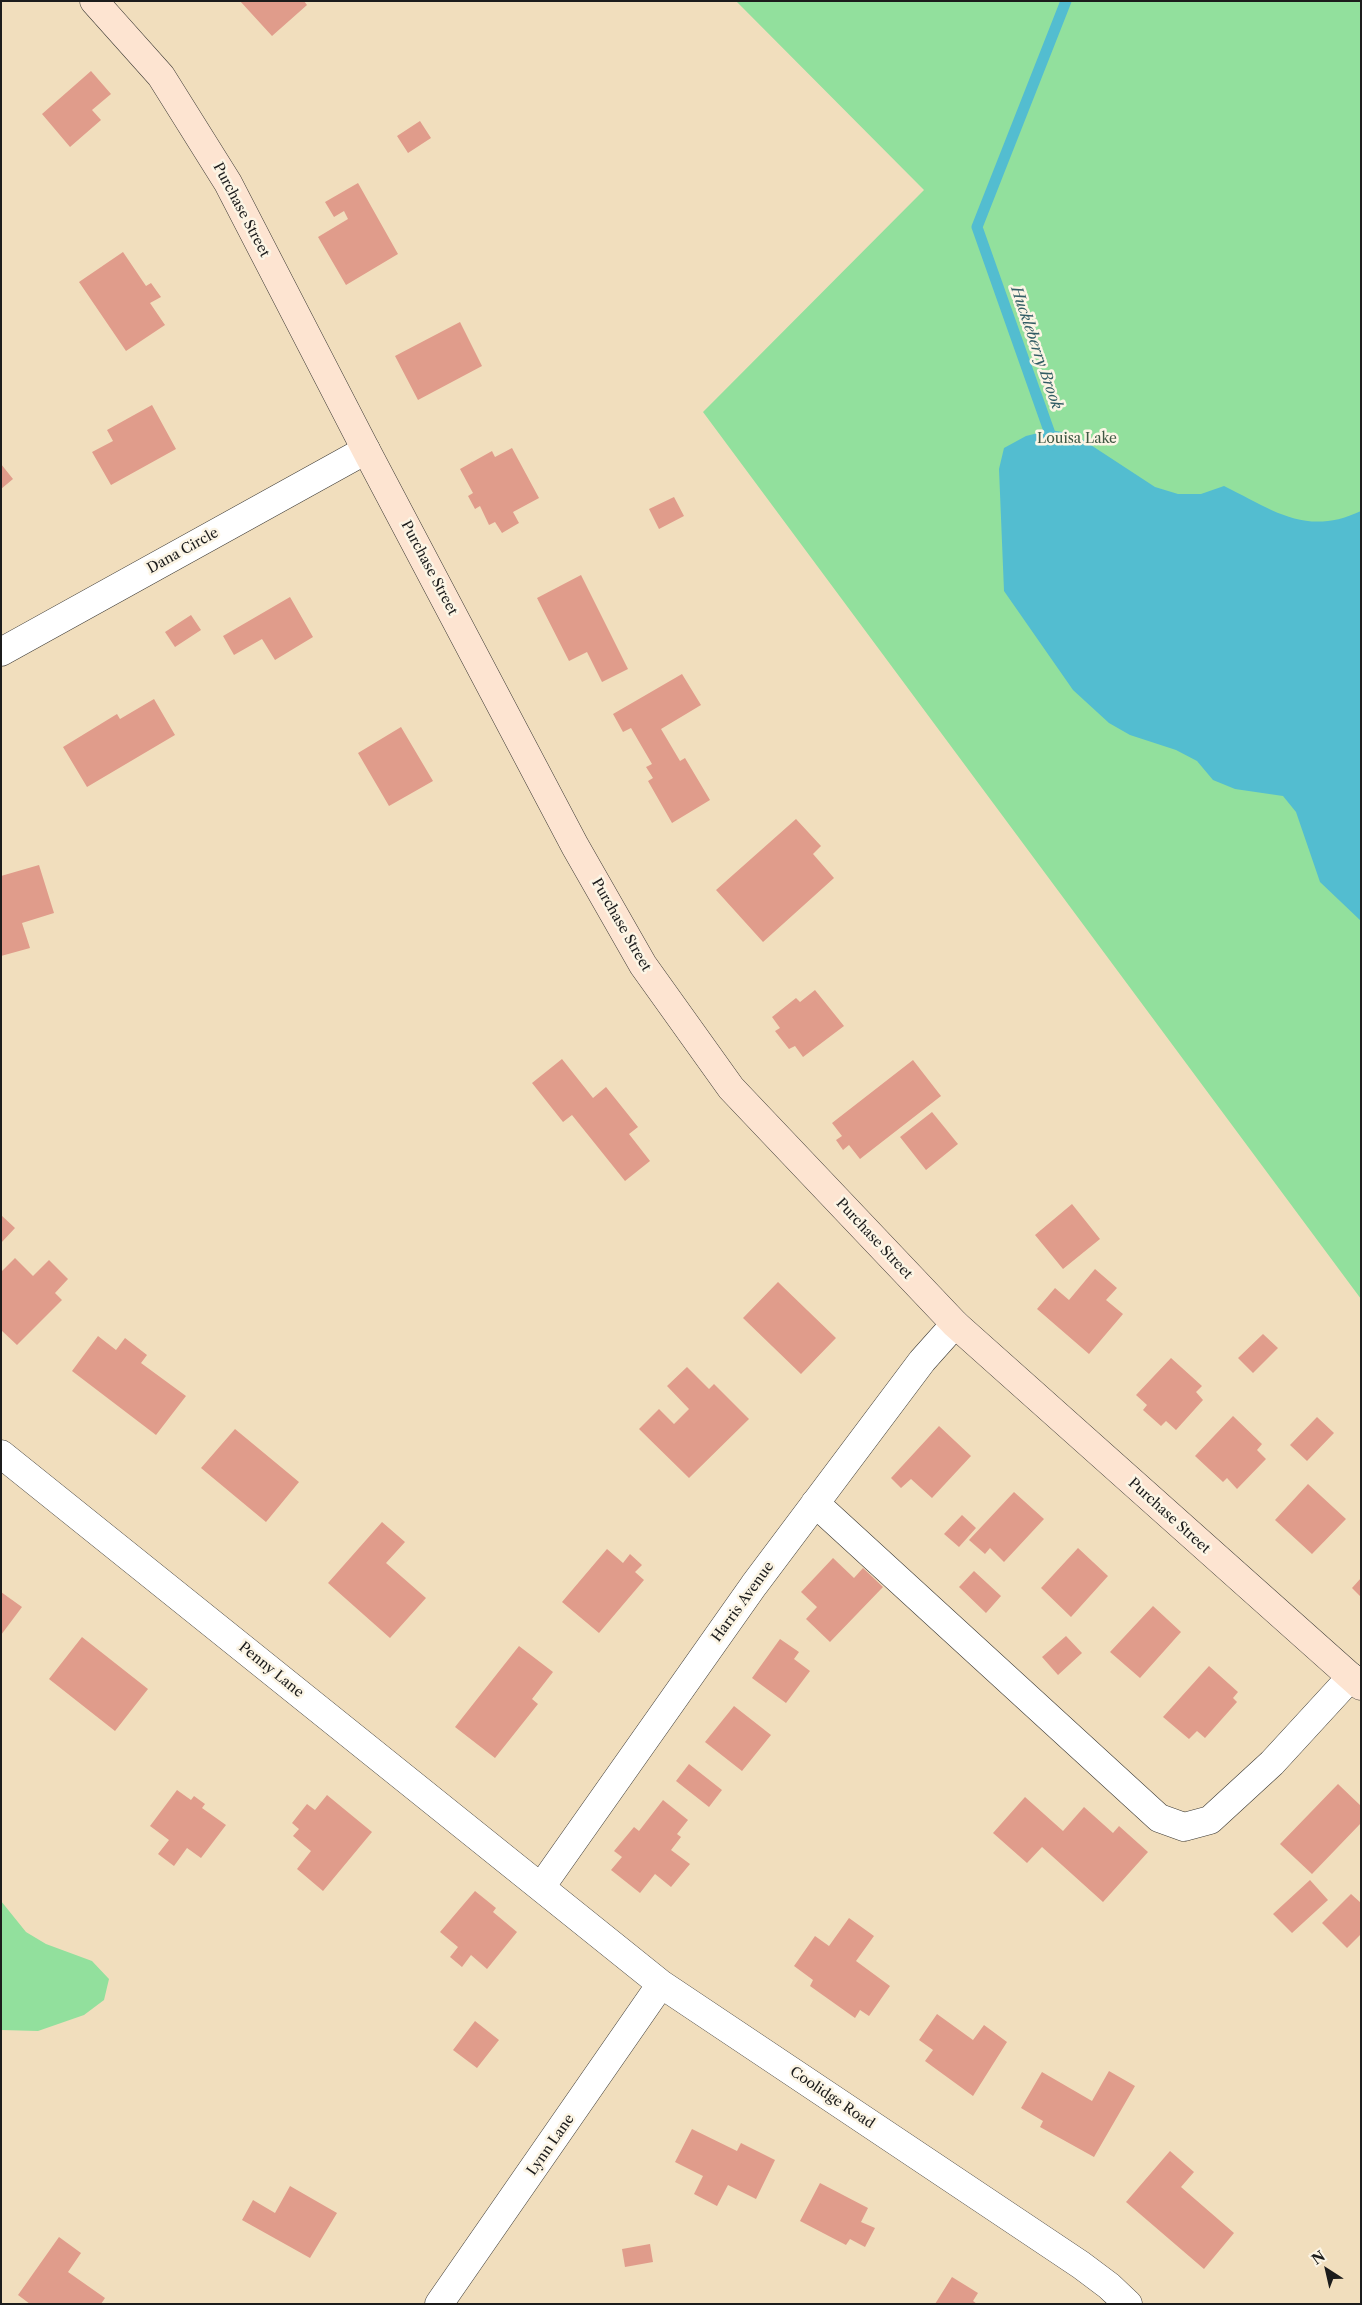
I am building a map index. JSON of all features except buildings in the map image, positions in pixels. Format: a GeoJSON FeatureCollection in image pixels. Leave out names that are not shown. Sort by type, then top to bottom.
{"type":"FeatureCollection","features":[{"type":"Feature","properties":{"kind":"main road","name":"Purchase Street"},"geometry":{"type":"LineString","coordinates":[[94,1],[161,76],[228,183],[366,450],[575,846],[642,966],[731,1088],[955,1324],[1356,1682]]}},
{"type":"Feature","properties":{"kind":"street","name":"Dana Circle"},"geometry":{"type":"LineString","coordinates":[[1,652],[366,450]]}},
{"type":"Feature","properties":{"kind":"street","name":"Harris Avenue"},"geometry":{"type":"LineString","coordinates":[[541,1887],[815,1502],[922,1361],[955,1324]]}},
{"type":"Feature","properties":{"kind":"street","name":"Penny Lane"},"geometry":{"type":"LineString","coordinates":[[1,1454],[541,1887]]}},
{"type":"Feature","properties":{"kind":"street"},"geometry":{"type":"LineString","coordinates":[[815,1502],[1159,1818],[1184,1827],[1210,1820],[1356,1682]]}},
{"type":"Feature","properties":{"kind":"street","name":"Coolidge Road"},"geometry":{"type":"LineString","coordinates":[[541,1887],[661,1984],[1081,2265],[1109,2286],[1128,2304]]}},
{"type":"Feature","properties":{"kind":"street","name":"Lynn Lane"},"geometry":{"type":"LineString","coordinates":[[439,2304],[661,1984]]}},
{"type":"Feature","properties":{"kind":"green space","name":"Louisa Lake"},"geometry":{"type":"Polygon","coordinates":[[[736,1],[1361,1],[1361,1299],[703,412],[924,190],[736,1]]]}},
{"type":"Feature","properties":{"kind":"green space"},"geometry":{"type":"Polygon","coordinates":[[[1,1901],[26,1932],[46,1944],[92,1961],[109,1979],[104,2000],[84,2015],[38,2031],[1,2030],[1,1901]]]}},
{"type":"Feature","properties":{"kind":"water","name":"Louisa Lake"},"geometry":{"type":"Polygon","coordinates":[[[1050,430],[1074,434],[1155,487],[1178,494],[1201,494],[1224,486],[1274,511],[1306,521],[1341,518],[1361,511],[1361,921],[1320,882],[1296,812],[1283,796],[1235,789],[1213,780],[1197,761],[1176,750],[1130,735],[1109,723],[1073,690],[1004,591],[999,469],[1004,448],[1026,436],[1050,430]]]}},
{"type":"Feature","properties":{"kind":"waterway","name":"Huckleberry Brook"},"geometry":{"type":"LineString","coordinates":[[1054,445],[977,227],[1066,1]]}}]}
